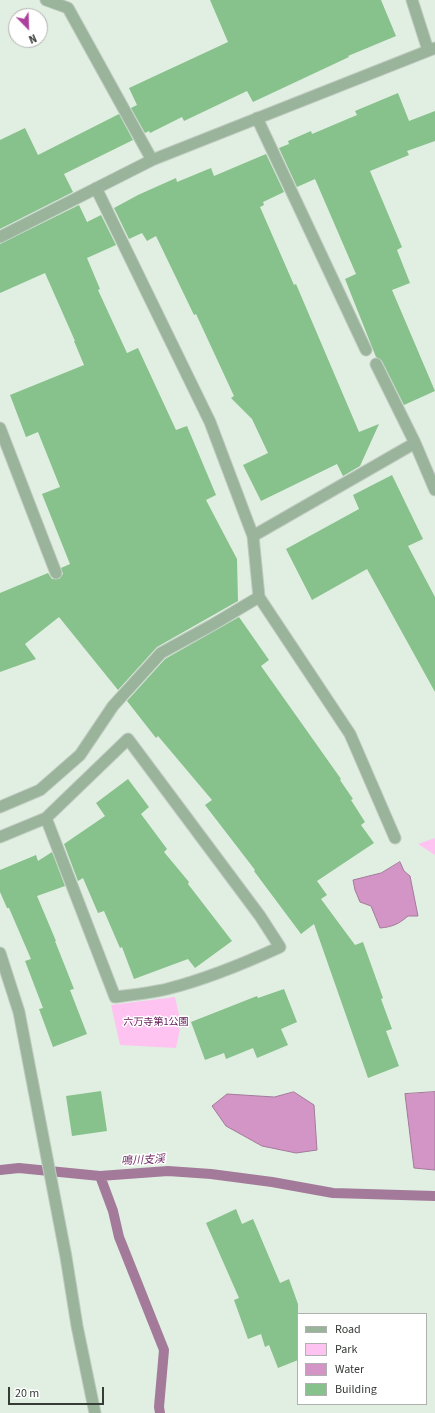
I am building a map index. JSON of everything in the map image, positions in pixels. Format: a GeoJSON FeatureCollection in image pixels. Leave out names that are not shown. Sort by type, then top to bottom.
{"type":"FeatureCollection","features":[{"type":"Feature","properties":{"kind":"street"},"geometry":{"type":"LineString","coordinates":[[46,0],[68,8],[152,160]]}},
{"type":"Feature","properties":{"kind":"street"},"geometry":{"type":"LineString","coordinates":[[0,237],[152,160],[432,49],[412,0]]}},
{"type":"Feature","properties":{"kind":"street"},"geometry":{"type":"LineString","coordinates":[[257,118],[366,350]]}},
{"type":"Feature","properties":{"kind":"street"},"geometry":{"type":"LineString","coordinates":[[96,188],[210,422],[253,536],[259,597],[350,734],[395,838]]}},
{"type":"Feature","properties":{"kind":"street"},"geometry":{"type":"LineString","coordinates":[[376,364],[415,443],[435,490]]}},
{"type":"Feature","properties":{"kind":"street"},"geometry":{"type":"LineString","coordinates":[[0,428],[56,573]]}},
{"type":"Feature","properties":{"kind":"street"},"geometry":{"type":"LineString","coordinates":[[253,536],[415,443]]}},
{"type":"Feature","properties":{"kind":"street"},"geometry":{"type":"LineString","coordinates":[[0,807],[40,790],[80,755],[113,706],[161,653],[259,597]]}},
{"type":"Feature","properties":{"kind":"street"},"geometry":{"type":"LineString","coordinates":[[0,837],[46,818],[128,739],[260,916],[280,947],[230,970],[166,990],[115,997],[46,818]]}},
{"type":"Feature","properties":{"kind":"street"},"geometry":{"type":"LineString","coordinates":[[0,953],[19,1012],[66,1257],[77,1326],[95,1413]]}},
{"type":"Feature","properties":{"kind":"green space"},"geometry":{"type":"Polygon","coordinates":[[[435,838],[435,855],[418,844],[435,838]]]}},
{"type":"Feature","properties":{"kind":"green space","name":"六万寺第1公園"},"geometry":{"type":"Polygon","coordinates":[[[175,997],[181,1024],[176,1048],[120,1045],[111,1005],[175,997]]]}},
{"type":"Feature","properties":{"kind":"water"},"geometry":{"type":"Polygon","coordinates":[[[400,862],[404,871],[410,876],[418,916],[408,916],[395,925],[380,928],[371,906],[360,902],[353,880],[381,873],[400,862]]]}},
{"type":"Feature","properties":{"kind":"water"},"geometry":{"type":"Polygon","coordinates":[[[294,1092],[314,1105],[317,1150],[296,1153],[262,1146],[226,1126],[212,1106],[227,1094],[274,1097],[294,1092]]]}},
{"type":"Feature","properties":{"kind":"water"},"geometry":{"type":"Polygon","coordinates":[[[435,1092],[435,1170],[414,1168],[405,1094],[435,1092]]]}},
{"type":"Feature","properties":{"kind":"building"},"geometry":{"type":"Polygon","coordinates":[[[210,0],[381,0],[396,36],[348,56],[349,57],[253,102],[247,91],[184,121],[182,117],[150,133],[149,131],[145,133],[131,108],[137,105],[129,88],[228,42],[210,0]]]}},
{"type":"Feature","properties":{"kind":"building"},"geometry":{"type":"Polygon","coordinates":[[[398,93],[409,121],[435,111],[435,141],[407,151],[409,155],[370,171],[402,247],[397,250],[410,283],[392,290],[435,391],[404,405],[382,361],[376,357],[345,279],[356,274],[315,179],[297,187],[279,148],[289,144],[288,141],[311,131],[312,134],[357,115],[355,111],[398,93]]]}},
{"type":"Feature","properties":{"kind":"building"},"geometry":{"type":"Polygon","coordinates":[[[119,114],[133,140],[64,174],[73,192],[0,229],[0,140],[25,128],[38,155],[119,114]]]}},
{"type":"Feature","properties":{"kind":"building"},"geometry":{"type":"Polygon","coordinates":[[[266,154],[284,192],[263,202],[264,205],[260,207],[294,285],[296,284],[359,432],[379,424],[360,466],[343,476],[337,464],[261,501],[243,465],[268,453],[252,419],[231,398],[234,396],[196,314],[194,315],[156,236],[147,241],[142,233],[129,239],[114,208],[138,195],[176,178],[177,182],[211,168],[214,176],[266,154]]]}},
{"type":"Feature","properties":{"kind":"building"},"geometry":{"type":"Polygon","coordinates":[[[79,205],[87,222],[101,215],[116,245],[87,258],[100,289],[98,290],[127,353],[138,348],[176,430],[187,426],[216,495],[206,500],[237,559],[238,601],[157,647],[118,690],[59,617],[25,644],[36,659],[0,672],[0,593],[48,573],[52,579],[59,579],[63,574],[61,568],[70,564],[42,494],[60,487],[38,432],[26,437],[10,395],[84,365],[45,273],[0,293],[0,244],[79,205]]]}},
{"type":"Feature","properties":{"kind":"building"},"geometry":{"type":"Polygon","coordinates":[[[392,475],[423,539],[408,546],[435,597],[435,692],[367,569],[312,600],[286,549],[359,509],[353,495],[392,475]]]}},
{"type":"Feature","properties":{"kind":"building"},"geometry":{"type":"Polygon","coordinates":[[[239,617],[269,660],[261,666],[341,779],[340,780],[353,799],[351,800],[365,822],[361,825],[374,843],[317,881],[327,895],[321,899],[355,945],[363,942],[383,998],[381,999],[392,1029],[386,1031],[399,1066],[368,1078],[314,924],[301,934],[254,871],[255,870],[205,805],[212,800],[158,736],[156,738],[127,701],[165,659],[239,617]]]}},
{"type":"Feature","properties":{"kind":"building"},"geometry":{"type":"Polygon","coordinates":[[[128,779],[149,807],[141,814],[167,849],[164,852],[189,882],[188,884],[232,941],[195,968],[188,959],[134,979],[122,947],[120,948],[104,911],[98,913],[83,878],[78,881],[64,844],[105,816],[96,803],[128,779]]]}},
{"type":"Feature","properties":{"kind":"building"},"geometry":{"type":"Polygon","coordinates":[[[52,852],[65,886],[37,896],[74,989],[70,990],[87,1034],[53,1047],[39,1009],[43,1008],[25,961],[31,959],[9,908],[7,908],[0,892],[0,870],[36,855],[38,861],[52,852]]]}},
{"type":"Feature","properties":{"kind":"building"},"geometry":{"type":"Polygon","coordinates":[[[284,989],[297,1022],[281,1029],[288,1045],[257,1058],[253,1048],[226,1059],[224,1053],[205,1060],[191,1022],[257,996],[258,998],[284,989]]]}},
{"type":"Feature","properties":{"kind":"building"},"geometry":{"type":"Polygon","coordinates":[[[101,1091],[107,1131],[72,1136],[66,1096],[101,1091]]]}},
{"type":"Feature","properties":{"kind":"building"},"geometry":{"type":"Polygon","coordinates":[[[236,1209],[242,1224],[253,1219],[280,1283],[289,1279],[298,1304],[297,1360],[278,1368],[269,1345],[265,1347],[261,1334],[248,1339],[234,1300],[239,1298],[206,1223],[236,1209]]]}},
{"type":"Feature","properties":{"kind":"waterway"},"geometry":{"type":"LineString","coordinates":[[0,1170],[19,1168],[100,1176]]}},
{"type":"Feature","properties":{"kind":"waterway","name":"鳴川支渓"},"geometry":{"type":"LineString","coordinates":[[160,1413],[159,1407],[164,1350],[119,1237],[113,1211],[100,1176],[168,1171],[211,1174],[272,1182],[333,1193],[435,1196]]}}]}
